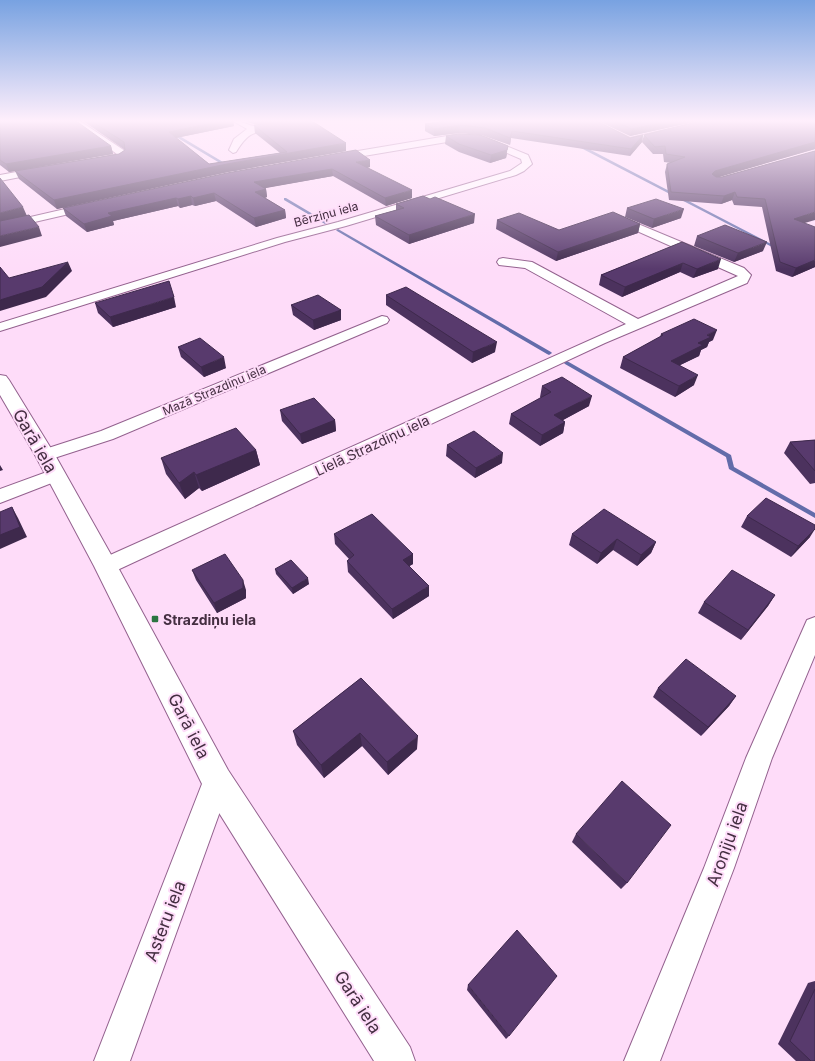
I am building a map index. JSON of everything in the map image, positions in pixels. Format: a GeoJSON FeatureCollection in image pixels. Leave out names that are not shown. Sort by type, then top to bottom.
{"type":"FeatureCollection","features":[{"type":"Feature","properties":{"kind":"street"},"geometry":{"type":"LineString","coordinates":[[0,178],[45,171]]}},
{"type":"Feature","properties":{"kind":"street","name":"Bērziņu iela"},"geometry":{"type":"LineString","coordinates":[[0,327],[281,240],[342,224],[517,171]]}},
{"type":"Feature","properties":{"kind":"street"},"geometry":{"type":"LineString","coordinates":[[0,227],[98,204]]}},
{"type":"Feature","properties":{"kind":"street","name":"Lielā Strazdiņu iela"},"geometry":{"type":"LineString","coordinates":[[106,566],[593,344],[742,280],[745,275],[740,270],[612,216]]}},
{"type":"Feature","properties":{"kind":"street"},"geometry":{"type":"LineString","coordinates":[[503,262],[528,265],[638,325]]}},
{"type":"Feature","properties":{"kind":"street","name":"Mazā Strazdiņu iela"},"geometry":{"type":"LineString","coordinates":[[50,465],[107,435],[382,320]]}},
{"type":"Feature","properties":{"kind":"street","name":"Garā iela"},"geometry":{"type":"LineString","coordinates":[[0,380],[50,465],[106,566],[217,781],[396,1061]]}},
{"type":"Feature","properties":{"kind":"street"},"geometry":{"type":"LineString","coordinates":[[0,496],[50,465]]}},
{"type":"Feature","properties":{"kind":"street","name":"Aroniju iela"},"geometry":{"type":"LineString","coordinates":[[642,1061],[719,868],[759,758],[815,628]]}},
{"type":"Feature","properties":{"kind":"street","name":"Asteru iela"},"geometry":{"type":"LineString","coordinates":[[112,1061],[217,781]]}},
{"type":"Feature","properties":{"kind":"building"},"geometry":{"type":"Polygon","coordinates":[[[15,171],[18,171],[196,171],[54,200],[15,171]]]}},
{"type":"Feature","properties":{"kind":"building"},"geometry":{"type":"Polygon","coordinates":[[[241,171],[323,171],[254,182],[266,189],[255,192],[285,210],[254,218],[214,193],[193,198],[191,196],[178,199],[176,198],[108,213],[112,216],[84,224],[63,208],[241,171]]]}},
{"type":"Feature","properties":{"kind":"building"},"geometry":{"type":"Polygon","coordinates":[[[335,171],[373,171],[412,190],[385,198],[335,171]]]}},
{"type":"Feature","properties":{"kind":"building"},"geometry":{"type":"Polygon","coordinates":[[[668,171],[717,171],[712,174],[716,177],[722,177],[745,171],[815,171],[815,212],[794,219],[815,227],[815,260],[796,268],[780,262],[765,199],[737,197],[735,192],[724,196],[671,192],[668,171]]]}},
{"type":"Feature","properties":{"kind":"building"},"geometry":{"type":"Polygon","coordinates":[[[0,178],[23,207],[0,213],[0,178]]]}},
{"type":"Feature","properties":{"kind":"building"},"geometry":{"type":"Polygon","coordinates":[[[423,196],[430,199],[435,197],[475,214],[409,235],[375,216],[404,208],[396,204],[423,196]]]}},
{"type":"Feature","properties":{"kind":"building"},"geometry":{"type":"Polygon","coordinates":[[[656,199],[684,209],[654,219],[627,208],[656,199]]]}},
{"type":"Feature","properties":{"kind":"building"},"geometry":{"type":"Polygon","coordinates":[[[613,212],[640,224],[558,252],[497,220],[519,213],[559,230],[613,212]]]}},
{"type":"Feature","properties":{"kind":"building"},"geometry":{"type":"Polygon","coordinates":[[[29,215],[39,227],[0,236],[0,221],[29,215]]]}},
{"type":"Feature","properties":{"kind":"building"},"geometry":{"type":"Polygon","coordinates":[[[725,225],[767,242],[738,253],[697,236],[725,225]]]}},
{"type":"Feature","properties":{"kind":"building"},"geometry":{"type":"Polygon","coordinates":[[[682,242],[721,259],[697,269],[683,263],[625,287],[601,275],[682,242]]]}},
{"type":"Feature","properties":{"kind":"building"},"geometry":{"type":"Polygon","coordinates":[[[68,262],[42,287],[0,300],[0,267],[9,278],[68,262]]]}},
{"type":"Feature","properties":{"kind":"building"},"geometry":{"type":"Polygon","coordinates":[[[169,281],[174,297],[110,317],[95,303],[169,281]]]}},
{"type":"Feature","properties":{"kind":"building"},"geometry":{"type":"Polygon","coordinates":[[[406,287],[497,342],[473,352],[386,295],[406,287]]]}},
{"type":"Feature","properties":{"kind":"building"},"geometry":{"type":"Polygon","coordinates":[[[318,295],[341,310],[313,320],[291,305],[318,295]]]}},
{"type":"Feature","properties":{"kind":"building"},"geometry":{"type":"Polygon","coordinates":[[[694,319],[717,330],[707,335],[711,337],[698,343],[703,345],[671,361],[698,375],[679,386],[623,357],[663,335],[661,334],[694,319]]]}},
{"type":"Feature","properties":{"kind":"building"},"geometry":{"type":"Polygon","coordinates":[[[200,338],[224,357],[201,367],[178,347],[200,338]]]}},
{"type":"Feature","properties":{"kind":"building"},"geometry":{"type":"Polygon","coordinates":[[[562,377],[592,396],[554,415],[565,422],[542,435],[511,414],[551,392],[542,386],[562,377]]]}},
{"type":"Feature","properties":{"kind":"building"},"geometry":{"type":"Polygon","coordinates":[[[314,398],[335,420],[300,434],[280,410],[314,398]]]}},
{"type":"Feature","properties":{"kind":"building"},"geometry":{"type":"Polygon","coordinates":[[[236,428],[256,450],[196,475],[194,472],[179,483],[161,458],[236,428]]]}},
{"type":"Feature","properties":{"kind":"building"},"geometry":{"type":"Polygon","coordinates":[[[474,431],[503,453],[476,468],[447,445],[474,431]]]}},
{"type":"Feature","properties":{"kind":"building"},"geometry":{"type":"Polygon","coordinates":[[[815,440],[815,471],[790,442],[815,440]]]}},
{"type":"Feature","properties":{"kind":"building"},"geometry":{"type":"Polygon","coordinates":[[[766,498],[815,525],[815,529],[798,546],[747,516],[766,498]]]}},
{"type":"Feature","properties":{"kind":"building"},"geometry":{"type":"Polygon","coordinates":[[[12,507],[20,527],[0,535],[0,512],[12,507]]]}},
{"type":"Feature","properties":{"kind":"building"},"geometry":{"type":"Polygon","coordinates":[[[604,509],[656,542],[641,555],[617,539],[601,553],[572,534],[604,509]]]}},
{"type":"Feature","properties":{"kind":"building"},"geometry":{"type":"Polygon","coordinates":[[[372,514],[413,554],[403,560],[429,586],[392,609],[347,561],[354,555],[334,534],[372,514]]]}},
{"type":"Feature","properties":{"kind":"building"},"geometry":{"type":"Polygon","coordinates":[[[225,554],[243,580],[243,588],[214,603],[192,570],[225,554]]]}},
{"type":"Feature","properties":{"kind":"building"},"geometry":{"type":"Polygon","coordinates":[[[291,560],[308,578],[292,588],[275,569],[291,560]]]}},
{"type":"Feature","properties":{"kind":"building"},"geometry":{"type":"Polygon","coordinates":[[[732,570],[775,595],[748,630],[704,602],[732,570]]]}},
{"type":"Feature","properties":{"kind":"building"},"geometry":{"type":"Polygon","coordinates":[[[686,659],[736,696],[708,727],[658,688],[686,659]]]}},
{"type":"Feature","properties":{"kind":"building"},"geometry":{"type":"Polygon","coordinates":[[[361,678],[418,736],[387,762],[360,733],[321,765],[293,731],[361,678]]]}},
{"type":"Feature","properties":{"kind":"building"},"geometry":{"type":"Polygon","coordinates":[[[622,781],[671,825],[627,883],[576,834],[622,781]]]}},
{"type":"Feature","properties":{"kind":"building"},"geometry":{"type":"Polygon","coordinates":[[[517,930],[557,976],[509,1036],[468,985],[517,930]]]}},
{"type":"Feature","properties":{"kind":"building"},"geometry":{"type":"Polygon","coordinates":[[[815,989],[815,1061],[811,1061],[790,1041],[815,989]]]}},
{"type":"Feature","properties":{"kind":"waterway"},"geometry":{"type":"LineString","coordinates":[[627,171],[773,246]]}},
{"type":"Feature","properties":{"kind":"waterway"},"geometry":{"type":"LineString","coordinates":[[285,199],[326,223]]}},
{"type":"Feature","properties":{"kind":"waterway"},"geometry":{"type":"LineString","coordinates":[[338,230],[549,353]]}},
{"type":"Feature","properties":{"kind":"waterway"},"geometry":{"type":"LineString","coordinates":[[567,363],[729,456],[731,468],[815,516]]}},
{"type":"Feature","properties":{"kind":"place","name":"Strazdiņu iela"},"geometry":{"type":"Point","coordinates":[155,619]}}]}
